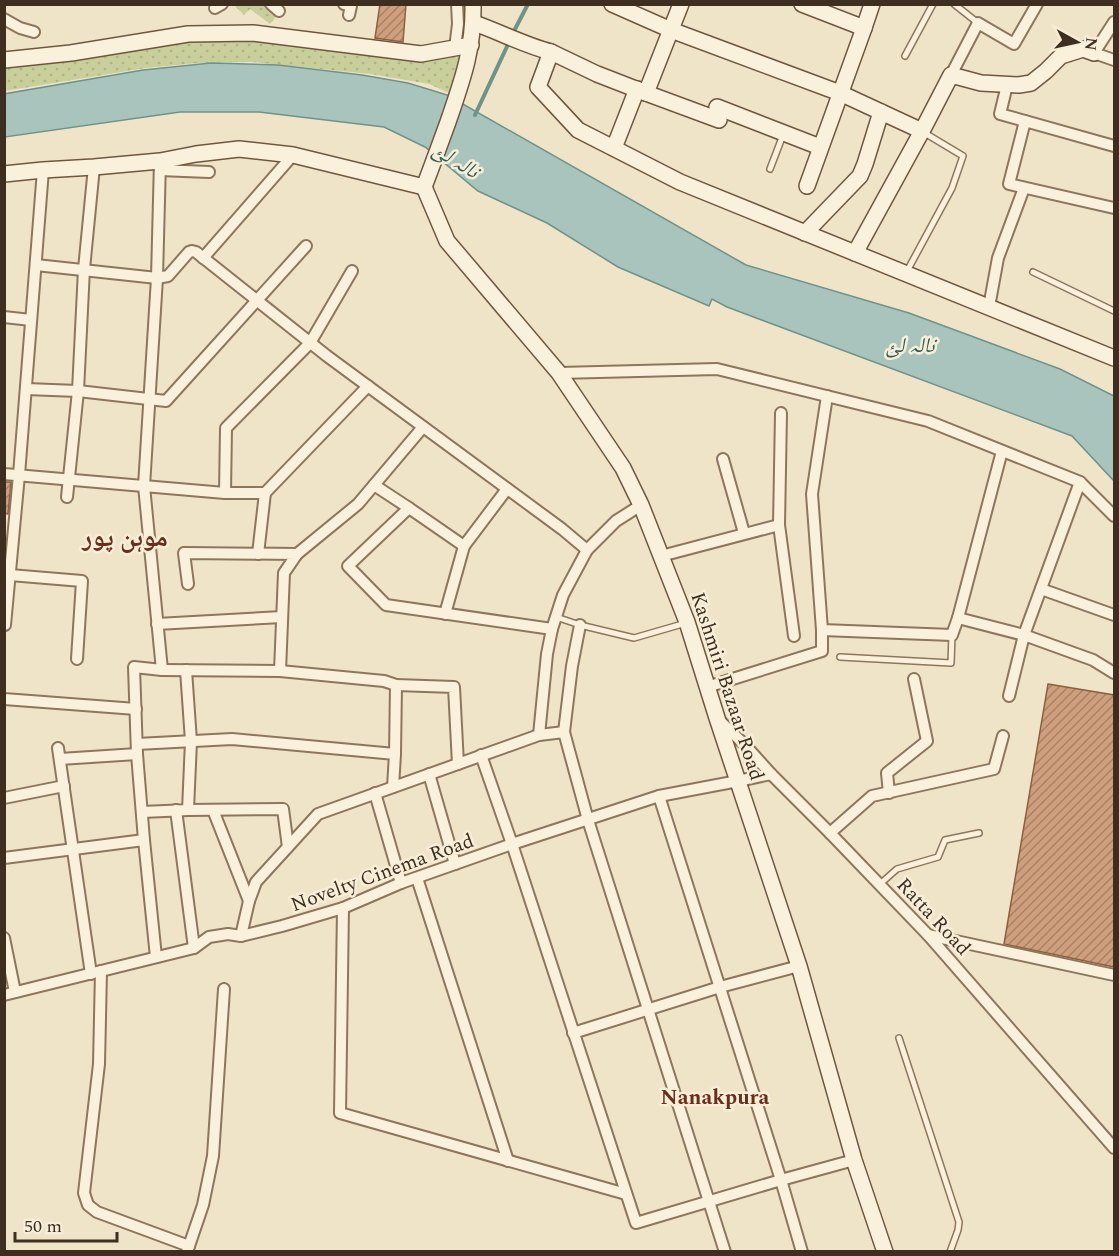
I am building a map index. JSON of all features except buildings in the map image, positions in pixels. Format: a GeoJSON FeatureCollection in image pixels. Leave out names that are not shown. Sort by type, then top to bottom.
{"type":"FeatureCollection","features":[{"type":"Feature","properties":{"kind":"street"},"geometry":{"type":"LineString","coordinates":[[344,4],[351,6],[349,15]]}},
{"type":"Feature","properties":{"kind":"street"},"geometry":{"type":"LineString","coordinates":[[455,48],[458,24],[456,4]]}},
{"type":"Feature","properties":{"kind":"street"},"geometry":{"type":"LineString","coordinates":[[160,165],[196,154],[239,149],[293,155],[424,187],[465,75],[474,23],[473,4]]}},
{"type":"Feature","properties":{"kind":"street"},"geometry":{"type":"LineString","coordinates":[[612,4],[671,30],[840,93],[922,131]]}},
{"type":"Feature","properties":{"kind":"street"},"geometry":{"type":"LineString","coordinates":[[614,148],[671,30],[681,4]]}},
{"type":"Feature","properties":{"kind":"street"},"geometry":{"type":"LineString","coordinates":[[802,4],[864,28]]}},
{"type":"Feature","properties":{"kind":"street"},"geometry":{"type":"LineString","coordinates":[[807,186],[872,4]]}},
{"type":"Feature","properties":{"kind":"street"},"geometry":{"type":"LineString","coordinates":[[855,253],[978,23],[1014,45],[1037,4]]}},
{"type":"Feature","properties":{"kind":"street"},"geometry":{"type":"LineString","coordinates":[[4,19],[20,28],[34,32]]}},
{"type":"Feature","properties":{"kind":"street"},"geometry":{"type":"LineString","coordinates":[[1094,53],[1114,22]]}},
{"type":"Feature","properties":{"kind":"street"},"geometry":{"type":"LineString","coordinates":[[474,23],[641,91],[783,133],[820,147]]}},
{"type":"Feature","properties":{"kind":"street"},"geometry":{"type":"LineString","coordinates":[[4,60],[71,53],[188,34],[253,33],[421,54],[471,45]]}},
{"type":"Feature","properties":{"kind":"street"},"geometry":{"type":"LineString","coordinates":[[951,75],[981,83],[1019,85],[1031,83],[1061,56],[1083,49],[1114,60]]}},
{"type":"Feature","properties":{"kind":"street"},"geometry":{"type":"LineString","coordinates":[[545,51],[538,87],[578,130],[680,182],[1114,358]]}},
{"type":"Feature","properties":{"kind":"street"},"geometry":{"type":"LineString","coordinates":[[1007,85],[1000,114],[1114,146]]}},
{"type":"Feature","properties":{"kind":"street"},"geometry":{"type":"LineString","coordinates":[[805,233],[860,177],[881,112]]}},
{"type":"Feature","properties":{"kind":"street"},"geometry":{"type":"LineString","coordinates":[[1025,121],[1009,184],[1114,208]]}},
{"type":"Feature","properties":{"kind":"street"},"geometry":{"type":"LineString","coordinates":[[203,258],[293,155]]}},
{"type":"Feature","properties":{"kind":"street"},"geometry":{"type":"LineString","coordinates":[[160,165],[157,278],[144,486],[162,670]]}},
{"type":"Feature","properties":{"kind":"street"},"geometry":{"type":"LineString","coordinates":[[4,174],[94,167],[160,165],[209,171]]}},
{"type":"Feature","properties":{"kind":"street"},"geometry":{"type":"LineString","coordinates":[[67,497],[78,391],[84,270],[94,167]]}},
{"type":"Feature","properties":{"kind":"street"},"geometry":{"type":"LineString","coordinates":[[5,625],[43,170]]}},
{"type":"Feature","properties":{"kind":"street","name":"Kashmiri Bazaar Road"},"geometry":{"type":"LineString","coordinates":[[424,187],[447,241],[559,373],[623,468],[642,505],[687,622],[799,966],[854,1160],[885,1251]]}},
{"type":"Feature","properties":{"kind":"street"},"geometry":{"type":"LineString","coordinates":[[988,307],[998,258],[1024,188]]}},
{"type":"Feature","properties":{"kind":"street"},"geometry":{"type":"LineString","coordinates":[[26,389],[78,391],[166,401],[306,246]]}},
{"type":"Feature","properties":{"kind":"street"},"geometry":{"type":"LineString","coordinates":[[36,265],[157,278],[168,276],[192,251],[368,387],[562,529],[587,550]]}},
{"type":"Feature","properties":{"kind":"street"},"geometry":{"type":"LineString","coordinates":[[225,493],[226,428],[310,343],[352,271]]}},
{"type":"Feature","properties":{"kind":"street"},"geometry":{"type":"LineString","coordinates":[[4,317],[31,320]]}},
{"type":"Feature","properties":{"kind":"street"},"geometry":{"type":"LineString","coordinates":[[559,373],[717,369],[928,421],[1080,482],[1114,516]]}},
{"type":"Feature","properties":{"kind":"street"},"geometry":{"type":"LineString","coordinates":[[258,554],[265,493],[368,387]]}},
{"type":"Feature","properties":{"kind":"street"},"geometry":{"type":"LineString","coordinates":[[707,687],[822,651],[812,494],[827,396]]}},
{"type":"Feature","properties":{"kind":"street"},"geometry":{"type":"LineString","coordinates":[[781,413],[779,525],[795,636]]}},
{"type":"Feature","properties":{"kind":"street"},"geometry":{"type":"LineString","coordinates":[[280,670],[284,573],[297,554],[358,504],[423,427]]}},
{"type":"Feature","properties":{"kind":"street"},"geometry":{"type":"LineString","coordinates":[[822,630],[952,635],[1002,451]]}},
{"type":"Feature","properties":{"kind":"street"},"geometry":{"type":"LineString","coordinates":[[723,459],[744,533]]}},
{"type":"Feature","properties":{"kind":"street"},"geometry":{"type":"LineString","coordinates":[[4,474],[225,493],[265,493]]}},
{"type":"Feature","properties":{"kind":"street"},"geometry":{"type":"LineString","coordinates":[[1009,696],[1024,635],[1080,482]]}},
{"type":"Feature","properties":{"kind":"street"},"geometry":{"type":"LineString","coordinates":[[374,485],[464,546]]}},
{"type":"Feature","properties":{"kind":"street"},"geometry":{"type":"LineString","coordinates":[[445,614],[464,546],[507,489]]}},
{"type":"Feature","properties":{"kind":"street"},"geometry":{"type":"LineString","coordinates":[[539,735],[547,654],[563,595],[587,550],[616,521],[642,505]]}},
{"type":"Feature","properties":{"kind":"street"},"geometry":{"type":"LineString","coordinates":[[409,508],[348,566],[386,605],[552,629]]}},
{"type":"Feature","properties":{"kind":"street"},"geometry":{"type":"LineString","coordinates":[[661,556],[779,525]]}},
{"type":"Feature","properties":{"kind":"street"},"geometry":{"type":"LineString","coordinates":[[188,584],[184,553],[297,554]]}},
{"type":"Feature","properties":{"kind":"street"},"geometry":{"type":"LineString","coordinates":[[10,575],[82,581],[77,658]]}},
{"type":"Feature","properties":{"kind":"street"},"geometry":{"type":"LineString","coordinates":[[1041,588],[1114,615]]}},
{"type":"Feature","properties":{"kind":"street"},"geometry":{"type":"LineString","coordinates":[[158,624],[282,617]]}},
{"type":"Feature","properties":{"kind":"street"},"geometry":{"type":"LineString","coordinates":[[958,618],[1024,635],[1093,660],[1114,673]]}},
{"type":"Feature","properties":{"kind":"street"},"geometry":{"type":"LineString","coordinates":[[580,625],[572,666],[564,732],[588,820],[725,1251]]}},
{"type":"Feature","properties":{"kind":"street"},"geometry":{"type":"LineString","coordinates":[[156,957],[137,749],[134,666],[162,670],[280,670],[384,681],[396,685],[454,687],[458,764]]}},
{"type":"Feature","properties":{"kind":"street"},"geometry":{"type":"LineString","coordinates":[[186,670],[191,741],[182,810],[194,948]]}},
{"type":"Feature","properties":{"kind":"street"},"geometry":{"type":"LineString","coordinates":[[889,792],[887,773],[927,741],[914,679]]}},
{"type":"Feature","properties":{"kind":"street"},"geometry":{"type":"LineString","coordinates":[[393,787],[396,685]]}},
{"type":"Feature","properties":{"kind":"street"},"geometry":{"type":"LineString","coordinates":[[4,699],[136,709]]}},
{"type":"Feature","properties":{"kind":"street","name":"Ratta Road"},"geometry":{"type":"LineString","coordinates":[[717,718],[928,935],[1114,1148]]}},
{"type":"Feature","properties":{"kind":"street"},"geometry":{"type":"LineString","coordinates":[[241,936],[256,882],[318,814],[539,735],[564,732]]}},
{"type":"Feature","properties":{"kind":"street"},"geometry":{"type":"LineString","coordinates":[[830,833],[872,796],[994,769],[1003,736]]}},
{"type":"Feature","properties":{"kind":"street"},"geometry":{"type":"LineString","coordinates":[[224,989],[213,1156],[203,1205],[188,1249],[97,1212],[88,1205],[84,1193],[99,1064],[96,972],[73,849],[59,754],[232,739],[395,754]]}},
{"type":"Feature","properties":{"kind":"street"},"geometry":{"type":"LineString","coordinates":[[481,755],[636,1223],[854,1160]]}},
{"type":"Feature","properties":{"kind":"street"},"geometry":{"type":"LineString","coordinates":[[429,774],[455,864]]}},
{"type":"Feature","properties":{"kind":"street","name":"Novelty Cinema Road"},"geometry":{"type":"LineString","coordinates":[[10,994],[194,948],[209,937],[228,934],[241,936],[282,926],[343,908],[455,864],[659,796],[771,774]]}},
{"type":"Feature","properties":{"kind":"street"},"geometry":{"type":"LineString","coordinates":[[4,798],[64,786]]}},
{"type":"Feature","properties":{"kind":"street"},"geometry":{"type":"LineString","coordinates":[[375,793],[402,883]]}},
{"type":"Feature","properties":{"kind":"street"},"geometry":{"type":"LineString","coordinates":[[659,796],[802,1251]]}},
{"type":"Feature","properties":{"kind":"street"},"geometry":{"type":"LineString","coordinates":[[213,810],[249,901]]}},
{"type":"Feature","properties":{"kind":"street"},"geometry":{"type":"LineString","coordinates":[[142,812],[283,810],[288,848]]}},
{"type":"Feature","properties":{"kind":"street"},"geometry":{"type":"LineString","coordinates":[[4,858],[144,840]]}},
{"type":"Feature","properties":{"kind":"street"},"geometry":{"type":"LineString","coordinates":[[417,878],[508,1161]]}},
{"type":"Feature","properties":{"kind":"street"},"geometry":{"type":"LineString","coordinates":[[343,908],[340,1113],[626,1194]]}},
{"type":"Feature","properties":{"kind":"street"},"geometry":{"type":"LineString","coordinates":[[928,935],[1114,975]]}},
{"type":"Feature","properties":{"kind":"street"},"geometry":{"type":"LineString","coordinates":[[4,938],[10,994]]}},
{"type":"Feature","properties":{"kind":"street"},"geometry":{"type":"LineString","coordinates":[[573,1032],[720,987],[799,966]]}},
{"type":"Feature","properties":{"kind":"lane"},"geometry":{"type":"LineString","coordinates":[[905,56],[933,4]]}},
{"type":"Feature","properties":{"kind":"lane"},"geometry":{"type":"LineString","coordinates":[[954,4],[978,23]]}},
{"type":"Feature","properties":{"kind":"lane"},"geometry":{"type":"LineString","coordinates":[[905,273],[952,188],[963,156],[922,131]]}},
{"type":"Feature","properties":{"kind":"lane"},"geometry":{"type":"LineString","coordinates":[[770,168],[783,133]]}},
{"type":"Feature","properties":{"kind":"lane"},"geometry":{"type":"LineString","coordinates":[[1033,272],[1114,311]]}},
{"type":"Feature","properties":{"kind":"lane"},"geometry":{"type":"LineString","coordinates":[[556,617],[634,638],[687,622]]}},
{"type":"Feature","properties":{"kind":"lane"},"geometry":{"type":"LineString","coordinates":[[840,657],[951,663],[952,635]]}},
{"type":"Feature","properties":{"kind":"lane"},"geometry":{"type":"LineString","coordinates":[[880,884],[897,869],[938,857],[945,840],[979,833]]}},
{"type":"Feature","properties":{"kind":"lane"},"geometry":{"type":"LineString","coordinates":[[899,1038],[959,1222],[950,1251]]}},
{"type":"Feature","properties":{"kind":"green space"},"geometry":{"type":"Polygon","coordinates":[[[234,5],[269,5],[279,13],[270,24],[250,9],[244,15],[234,5]]]}},
{"type":"Feature","properties":{"kind":"green space"},"geometry":{"type":"Polygon","coordinates":[[[248,37],[460,55],[449,93],[429,84],[370,74],[251,62],[198,63],[146,68],[5,91],[5,64],[158,43],[248,37]]]}},
{"type":"Feature","properties":{"kind":"water","name":"نالہ لئ"},"geometry":{"type":"Polygon","coordinates":[[[211,63],[278,65],[362,75],[408,83],[447,95],[746,265],[909,313],[1060,369],[1114,396],[1114,481],[1072,436],[727,307],[712,299],[709,306],[618,267],[547,223],[478,191],[425,147],[384,127],[259,112],[180,112],[5,137],[4,94],[143,70],[211,63]]]}},
{"type":"Feature","properties":{"kind":"waterway"},"geometry":{"type":"LineString","coordinates":[[513,33],[528,4]]}},
{"type":"Feature","properties":{"kind":"waterway"},"geometry":{"type":"LineString","coordinates":[[475,115],[510,40]]}},
{"type":"Feature","properties":{"kind":"district","name":"موہن پور"},"geometry":{"type":"Point","coordinates":[125,537]}},
{"type":"Feature","properties":{"kind":"district","name":"Nanakpura"},"geometry":{"type":"Point","coordinates":[715,1097]}}]}
